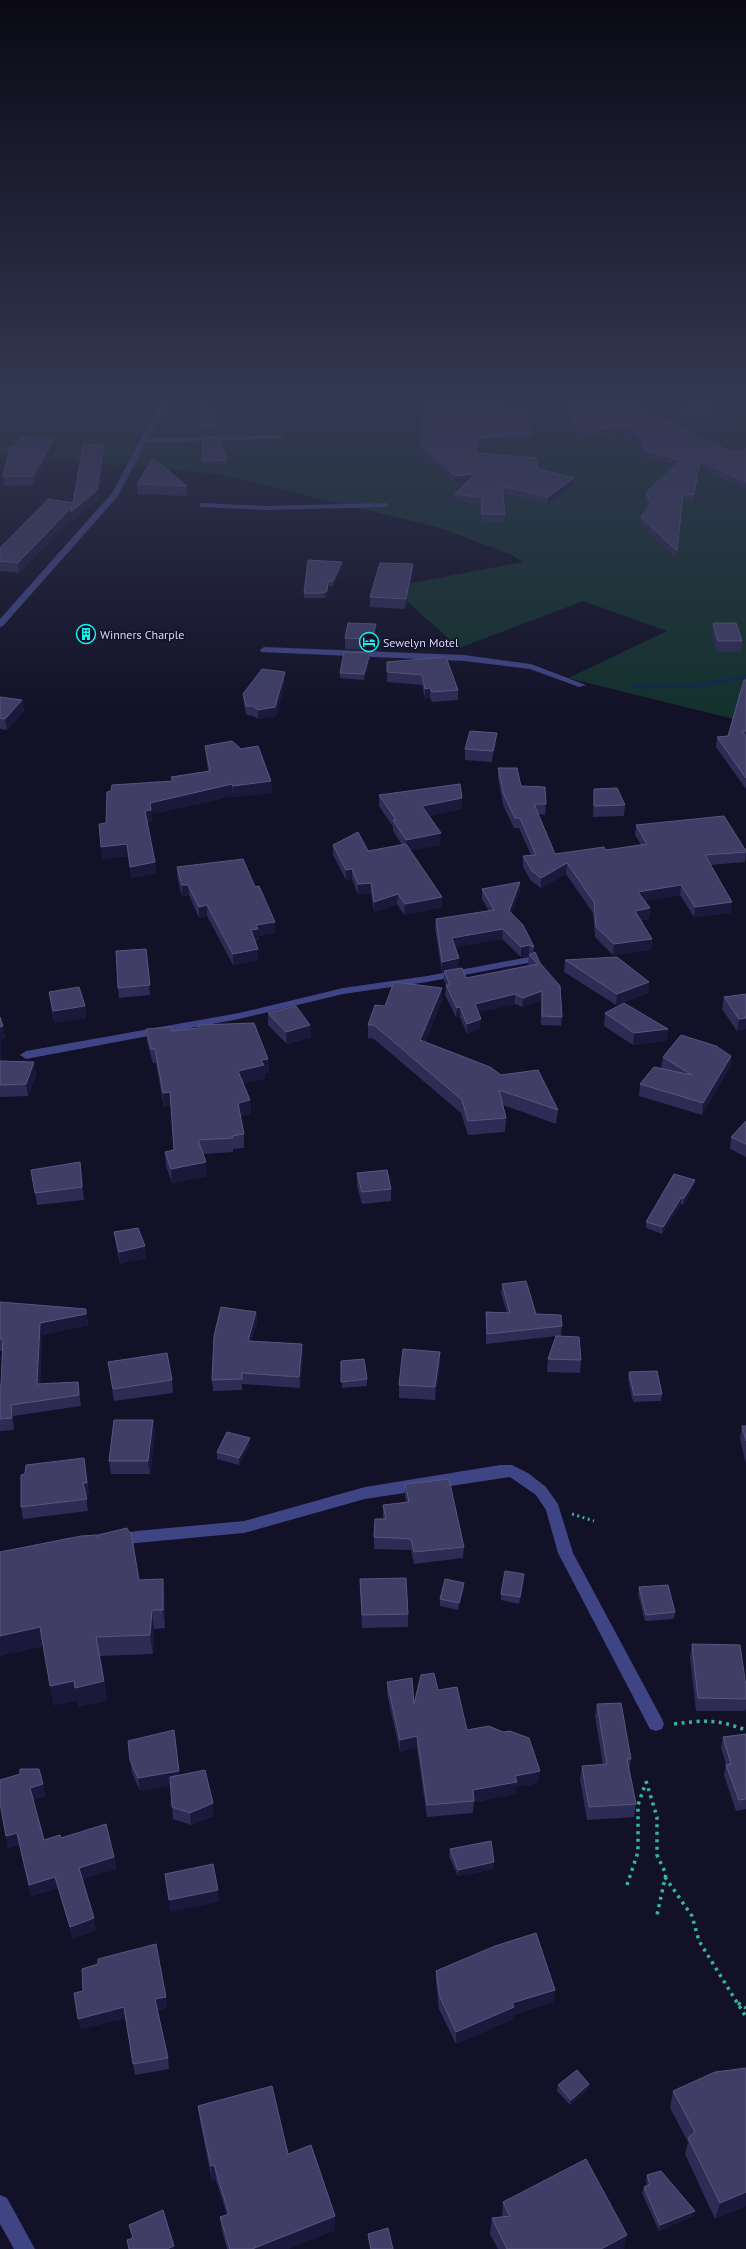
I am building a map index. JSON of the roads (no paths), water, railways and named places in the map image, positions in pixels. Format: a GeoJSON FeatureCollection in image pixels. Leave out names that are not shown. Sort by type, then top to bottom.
{"type":"FeatureCollection","features":[{"type":"Feature","properties":{"kind":"street"},"geometry":{"type":"LineString","coordinates":[[0,624],[107,503]]}},
{"type":"Feature","properties":{"kind":"street"},"geometry":{"type":"LineString","coordinates":[[202,504],[265,508],[386,505]]}},
{"type":"Feature","properties":{"kind":"street"},"geometry":{"type":"LineString","coordinates":[[264,650],[464,658],[531,667],[582,685]]}},
{"type":"Feature","properties":{"kind":"street"},"geometry":{"type":"LineString","coordinates":[[26,1055],[239,1016],[343,990],[427,979],[529,960]]}},
{"type":"Feature","properties":{"kind":"street"},"geometry":{"type":"LineString","coordinates":[[100,1545],[136,1537],[244,1527],[365,1493],[500,1470],[512,1471],[523,1476],[541,1491],[553,1508],[566,1554],[656,1724]]}},
{"type":"Feature","properties":{"kind":"street"},"geometry":{"type":"LineString","coordinates":[[0,2205],[25,2249]]}},
{"type":"Feature","properties":{"kind":"waterway"},"geometry":{"type":"LineString","coordinates":[[634,686],[700,685],[746,677]]}},
{"type":"Feature","properties":{"kind":"place","name":"Winners Charple"},"geometry":{"type":"Point","coordinates":[86,634]}},
{"type":"Feature","properties":{"kind":"place","name":"Sewelyn Motel"},"geometry":{"type":"Point","coordinates":[369,642]}}]}
